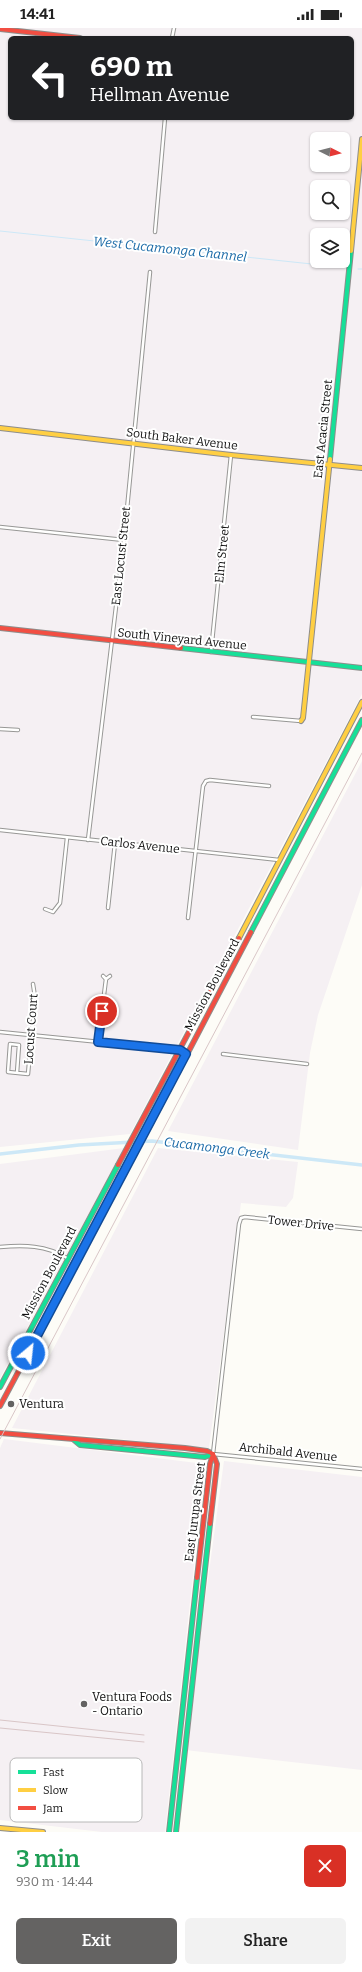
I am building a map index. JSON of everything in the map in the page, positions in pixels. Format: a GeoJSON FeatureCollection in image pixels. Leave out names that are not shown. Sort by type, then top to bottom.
{"type":"FeatureCollection","features":[{"type":"Feature","properties":{"kind":"main road"},"geometry":{"type":"LineString","coordinates":[[0,29],[62,36]]}},
{"type":"Feature","properties":{"kind":"main road","name":"East Acacia Street"},"geometry":{"type":"LineString","coordinates":[[301,721],[303,718],[310,663],[362,139]]}},
{"type":"Feature","properties":{"kind":"main road","name":"South Baker Avenue"},"geometry":{"type":"LineString","coordinates":[[0,428],[231,455],[362,468]]}},
{"type":"Feature","properties":{"kind":"main road","name":"South Vineyard Avenue"},"geometry":{"type":"LineString","coordinates":[[0,628],[362,668]]}},
{"type":"Feature","properties":{"kind":"main road","name":"Mission Boulevard"},"geometry":{"type":"LineString","coordinates":[[0,1387],[180,1050],[362,702]]}},
{"type":"Feature","properties":{"kind":"main road","name":"Mission Boulevard"},"geometry":{"type":"LineString","coordinates":[[0,1406],[139,1148],[186,1054],[362,720]]}},
{"type":"Feature","properties":{"kind":"main road","name":"Archibald Avenue"},"geometry":{"type":"LineString","coordinates":[[0,1433],[74,1440],[80,1438],[207,1450],[213,1454]]}},
{"type":"Feature","properties":{"kind":"main road","name":"Archibald Avenue"},"geometry":{"type":"LineString","coordinates":[[74,1440],[80,1445],[204,1457],[213,1454]]}},
{"type":"Feature","properties":{"kind":"main road"},"geometry":{"type":"LineString","coordinates":[[155,1452],[171,1447]]}},
{"type":"Feature","properties":{"kind":"main road","name":"East Jurupa Street"},"geometry":{"type":"LineString","coordinates":[[169,1832],[210,1464],[213,1454]]}},
{"type":"Feature","properties":{"kind":"main road","name":"East Jurupa Street"},"geometry":{"type":"LineString","coordinates":[[176,1832],[217,1464],[213,1454]]}},
{"type":"Feature","properties":{"kind":"main road"},"geometry":{"type":"LineString","coordinates":[[0,1828],[43,1832]]}},
{"type":"Feature","properties":{"kind":"street"},"geometry":{"type":"LineString","coordinates":[[155,232],[165,120]]}},
{"type":"Feature","properties":{"kind":"street","name":"East Locust Street"},"geometry":{"type":"LineString","coordinates":[[88,840],[124,540],[150,272]]}},
{"type":"Feature","properties":{"kind":"street","name":"Elm Street"},"geometry":{"type":"LineString","coordinates":[[211,652],[231,455]]}},
{"type":"Feature","properties":{"kind":"street"},"geometry":{"type":"LineString","coordinates":[[0,527],[124,540]]}},
{"type":"Feature","properties":{"kind":"street"},"geometry":{"type":"LineString","coordinates":[[253,717],[298,722],[301,721]]}},
{"type":"Feature","properties":{"kind":"street"},"geometry":{"type":"LineString","coordinates":[[0,729],[18,730]]}},
{"type":"Feature","properties":{"kind":"street"},"geometry":{"type":"LineString","coordinates":[[188,918],[197,852],[203,786],[206,781],[210,780],[269,786]]}},
{"type":"Feature","properties":{"kind":"street","name":"Carlos Avenue"},"geometry":{"type":"LineString","coordinates":[[0,830],[279,860]]}},
{"type":"Feature","properties":{"kind":"street"},"geometry":{"type":"LineString","coordinates":[[45,909],[53,912],[60,903],[67,838]]}},
{"type":"Feature","properties":{"kind":"street"},"geometry":{"type":"LineString","coordinates":[[108,908],[115,843]]}},
{"type":"Feature","properties":{"kind":"street"},"geometry":{"type":"LineString","coordinates":[[103,976],[106,979]]}},
{"type":"Feature","properties":{"kind":"street"},"geometry":{"type":"LineString","coordinates":[[98,1042],[106,979],[110,976]]}},
{"type":"Feature","properties":{"kind":"street","name":"Locust Court"},"geometry":{"type":"LineString","coordinates":[[17,1073],[28,1074],[30,1035],[35,997],[33,984]]}},
{"type":"Feature","properties":{"kind":"street"},"geometry":{"type":"LineString","coordinates":[[0,1032],[180,1050],[186,1054]]}},
{"type":"Feature","properties":{"kind":"street"},"geometry":{"type":"LineString","coordinates":[[10,1044],[19,1045],[17,1073],[8,1072],[10,1044]]}},
{"type":"Feature","properties":{"kind":"street"},"geometry":{"type":"LineString","coordinates":[[223,1054],[307,1064]]}},
{"type":"Feature","properties":{"kind":"street","name":"Tower Drive"},"geometry":{"type":"LineString","coordinates":[[213,1454],[238,1224],[241,1218],[245,1217],[362,1229]]}},
{"type":"Feature","properties":{"kind":"street"},"geometry":{"type":"LineString","coordinates":[[0,1247],[22,1245],[39,1246],[68,1258]]}},
{"type":"Feature","properties":{"kind":"street","name":"Archibald Avenue"},"geometry":{"type":"LineString","coordinates":[[213,1454],[362,1470]]}},
{"type":"Feature","properties":{"kind":"shaded area"},"geometry":{"type":"Polygon","coordinates":[[[0,28],[362,28],[362,694],[130,1134],[0,1147],[0,28]]]}},
{"type":"Feature","properties":{"kind":"shaded area"},"geometry":{"type":"Polygon","coordinates":[[[362,761],[362,885],[318,1015],[310,1053],[298,1150],[168,1131],[362,761]]]}},
{"type":"Feature","properties":{"kind":"shaded area"},"geometry":{"type":"Polygon","coordinates":[[[124,1148],[0,1378],[0,1164],[124,1148]]]}},
{"type":"Feature","properties":{"kind":"shaded area"},"geometry":{"type":"Polygon","coordinates":[[[158,1148],[298,1162],[293,1198],[286,1207],[241,1203],[209,1448],[12,1428],[158,1148]]]}},
{"type":"Feature","properties":{"kind":"shaded area"},"geometry":{"type":"Polygon","coordinates":[[[4,1439],[205,1464],[165,1832],[102,1832],[17,1822],[142,1822],[142,1758],[10,1758],[10,1821],[0,1820],[0,1448],[4,1439]]]}},
{"type":"Feature","properties":{"kind":"shaded area"},"geometry":{"type":"Polygon","coordinates":[[[224,1461],[362,1477],[362,1770],[185,1750],[224,1461]]]}},
{"type":"Feature","properties":{"kind":"waterway","name":"West Cucamonga Channel"},"geometry":{"type":"LineString","coordinates":[[0,231],[310,264]]}},
{"type":"Feature","properties":{"kind":"waterway","name":"Cucamonga Creek"},"geometry":{"type":"LineString","coordinates":[[0,1154],[79,1145],[152,1141],[362,1165]]}},
{"type":"Feature","properties":{"kind":"railway"},"geometry":{"type":"LineString","coordinates":[[0,1439],[362,753]]}},
{"type":"Feature","properties":{"kind":"railway"},"geometry":{"type":"LineString","coordinates":[[0,1720],[144,1735]]}},
{"type":"Feature","properties":{"kind":"railway"},"geometry":{"type":"LineString","coordinates":[[0,1728],[144,1742]]}},
{"type":"Feature","properties":{"kind":"traffic: fast"},"geometry":{"type":"LineString","coordinates":[[330,459],[351,251]]}},
{"type":"Feature","properties":{"kind":"traffic: fast"},"geometry":{"type":"LineString","coordinates":[[181,648],[362,668]]}},
{"type":"Feature","properties":{"kind":"traffic: fast"},"geometry":{"type":"LineString","coordinates":[[251,932],[362,720]]}},
{"type":"Feature","properties":{"kind":"traffic: fast"},"geometry":{"type":"LineString","coordinates":[[69,1277],[159,1108]]}},
{"type":"Feature","properties":{"kind":"traffic: fast"},"geometry":{"type":"LineString","coordinates":[[0,1387],[118,1165]]}},
{"type":"Feature","properties":{"kind":"traffic: fast"},"geometry":{"type":"LineString","coordinates":[[74,1440],[80,1445],[205,1457],[213,1454]]}},
{"type":"Feature","properties":{"kind":"traffic: fast"},"geometry":{"type":"LineString","coordinates":[[176,1832],[210,1524]]}},
{"type":"Feature","properties":{"kind":"traffic: fast"},"geometry":{"type":"LineString","coordinates":[[169,1832],[197,1578]]}},
{"type":"Feature","properties":{"kind":"traffic: slow"},"geometry":{"type":"LineString","coordinates":[[351,251],[362,139]]}},
{"type":"Feature","properties":{"kind":"traffic: slow"},"geometry":{"type":"LineString","coordinates":[[0,428],[231,455],[362,468]]}},
{"type":"Feature","properties":{"kind":"traffic: slow"},"geometry":{"type":"LineString","coordinates":[[301,721],[303,718],[330,459]]}},
{"type":"Feature","properties":{"kind":"traffic: slow"},"geometry":{"type":"LineString","coordinates":[[239,938],[362,702]]}},
{"type":"Feature","properties":{"kind":"traffic: slow"},"geometry":{"type":"LineString","coordinates":[[0,1828],[43,1832]]}},
{"type":"Feature","properties":{"kind":"traffic: jam"},"geometry":{"type":"LineString","coordinates":[[0,29],[62,36]]}},
{"type":"Feature","properties":{"kind":"traffic: jam"},"geometry":{"type":"LineString","coordinates":[[0,628],[181,648]]}},
{"type":"Feature","properties":{"kind":"traffic: jam"},"geometry":{"type":"LineString","coordinates":[[159,1108],[251,932]]}},
{"type":"Feature","properties":{"kind":"traffic: jam"},"geometry":{"type":"LineString","coordinates":[[118,1165],[239,938]]}},
{"type":"Feature","properties":{"kind":"traffic: jam"},"geometry":{"type":"LineString","coordinates":[[0,1406],[69,1277]]}},
{"type":"Feature","properties":{"kind":"traffic: jam"},"geometry":{"type":"LineString","coordinates":[[0,1433],[185,1448],[207,1451],[213,1454]]}},
{"type":"Feature","properties":{"kind":"traffic: jam"},"geometry":{"type":"LineString","coordinates":[[197,1578],[210,1464],[213,1454]]}},
{"type":"Feature","properties":{"kind":"traffic: jam"},"geometry":{"type":"LineString","coordinates":[[210,1524],[217,1464],[213,1454]]}},
{"type":"Feature","properties":{"kind":"place","name":"Ventura"},"geometry":{"type":"Point","coordinates":[11,1404]}},
{"type":"Feature","properties":{"kind":"place","name":"Ventura Foods - Ontario"},"geometry":{"type":"Point","coordinates":[84,1704]}},
{"type":"Feature","properties":{"kind":"route"},"geometry":{"type":"LineString","coordinates":[[28,1353],[139,1148],[186,1054],[180,1050],[98,1042],[102,1011]]}}]}
